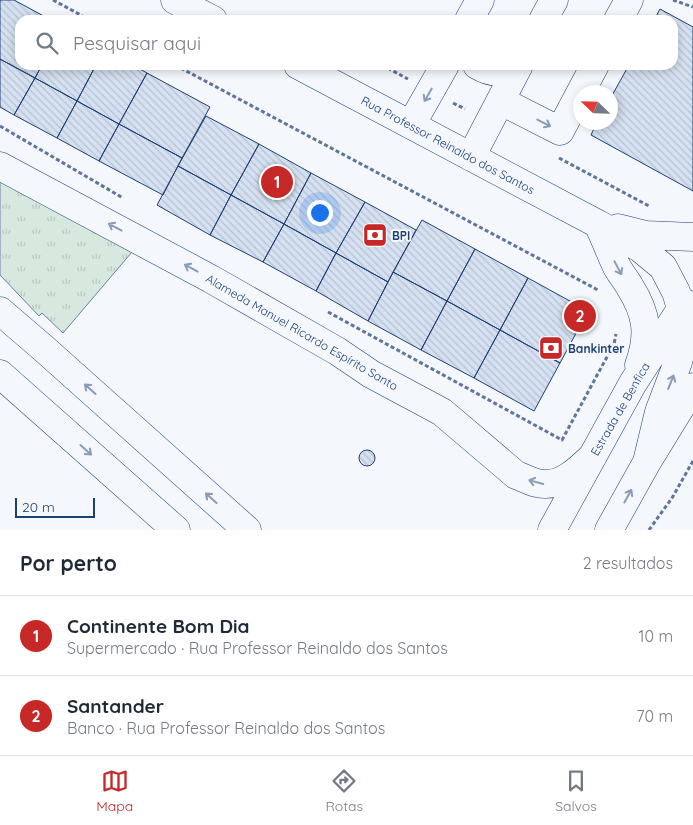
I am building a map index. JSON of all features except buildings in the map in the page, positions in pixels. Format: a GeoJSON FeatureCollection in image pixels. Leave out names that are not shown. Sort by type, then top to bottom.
{"type":"FeatureCollection","features":[{"type":"Feature","properties":{"kind":"main road"},"geometry":{"type":"LineString","coordinates":[[175,0],[204,15]]}},
{"type":"Feature","properties":{"kind":"main road"},"geometry":{"type":"LineString","coordinates":[[472,15],[480,0]]}},
{"type":"Feature","properties":{"kind":"main road"},"geometry":{"type":"LineString","coordinates":[[546,15],[554,0]]}},
{"type":"Feature","properties":{"kind":"main road"},"geometry":{"type":"LineString","coordinates":[[621,15],[629,0]]}},
{"type":"Feature","properties":{"kind":"main road","name":"Rua Professor Reinaldo dos Santos"},"geometry":{"type":"LineString","coordinates":[[307,70],[640,248],[664,268],[676,292],[687,299]]}},
{"type":"Feature","properties":{"kind":"main road"},"geometry":{"type":"LineString","coordinates":[[411,125],[441,70]]}},
{"type":"Feature","properties":{"kind":"main road"},"geometry":{"type":"LineString","coordinates":[[487,70],[494,72],[506,70]]}},
{"type":"Feature","properties":{"kind":"main road"},"geometry":{"type":"LineString","coordinates":[[471,156],[516,70]]}},
{"type":"Feature","properties":{"kind":"main road"},"geometry":{"type":"LineString","coordinates":[[501,101],[560,131],[592,70]]}},
{"type":"Feature","properties":{"kind":"main road","name":"Alameda Manuel Ricardo Espírito Santo"},"geometry":{"type":"LineString","coordinates":[[0,166],[211,279],[337,351],[371,374],[442,412],[516,474],[530,481],[546,484],[563,480],[578,470],[592,456]]}},
{"type":"Feature","properties":{"kind":"main road"},"geometry":{"type":"LineString","coordinates":[[598,224],[618,269],[631,288],[643,314],[646,334],[642,358],[633,383]]}},
{"type":"Feature","properties":{"kind":"main road","name":"Rua Professor Reinaldo dos Santos"},"geometry":{"type":"LineString","coordinates":[[598,224],[646,235],[693,237]]}},
{"type":"Feature","properties":{"kind":"main road"},"geometry":{"type":"LineString","coordinates":[[647,462],[659,412],[682,346],[687,299]]}},
{"type":"Feature","properties":{"kind":"main road","name":"Estrada de Benfica"},"geometry":{"type":"LineString","coordinates":[[552,530],[633,383],[687,299]]}},
{"type":"Feature","properties":{"kind":"main road"},"geometry":{"type":"LineString","coordinates":[[0,310],[247,530]]}},
{"type":"Feature","properties":{"kind":"main road"},"geometry":{"type":"LineString","coordinates":[[5,379],[176,530]]}},
{"type":"Feature","properties":{"kind":"main road"},"geometry":{"type":"LineString","coordinates":[[609,530],[647,462],[693,387]]}},
{"type":"Feature","properties":{"kind":"path"},"geometry":{"type":"LineString","coordinates":[[52,0],[80,15]]}},
{"type":"Feature","properties":{"kind":"path"},"geometry":{"type":"LineString","coordinates":[[673,0],[693,7]]}},
{"type":"Feature","properties":{"kind":"path"},"geometry":{"type":"LineString","coordinates":[[184,70],[593,287],[603,297]]}},
{"type":"Feature","properties":{"kind":"path"},"geometry":{"type":"LineString","coordinates":[[0,126],[126,200]]}},
{"type":"Feature","properties":{"kind":"path"},"geometry":{"type":"LineString","coordinates":[[320,307],[562,440],[614,344],[616,328]]}},
{"type":"Feature","properties":{"kind":"path"},"geometry":{"type":"LineString","coordinates":[[649,530],[672,498],[693,461]]}},
{"type":"Feature","properties":{"kind":"green space"},"geometry":{"type":"Polygon","coordinates":[[[0,173],[132,252],[63,333],[42,313],[39,316],[0,275],[0,173]]]}},
{"type":"Feature","properties":{"kind":"place","name":"Continente Bom Dia"},"geometry":{"type":"Point","coordinates":[277,182]}},
{"type":"Feature","properties":{"kind":"place","name":"BPI"},"geometry":{"type":"Point","coordinates":[375,235]}},
{"type":"Feature","properties":{"kind":"place","name":"Santander"},"geometry":{"type":"Point","coordinates":[580,316]}},
{"type":"Feature","properties":{"kind":"place","name":"Bankinter"},"geometry":{"type":"Point","coordinates":[551,348]}}]}
